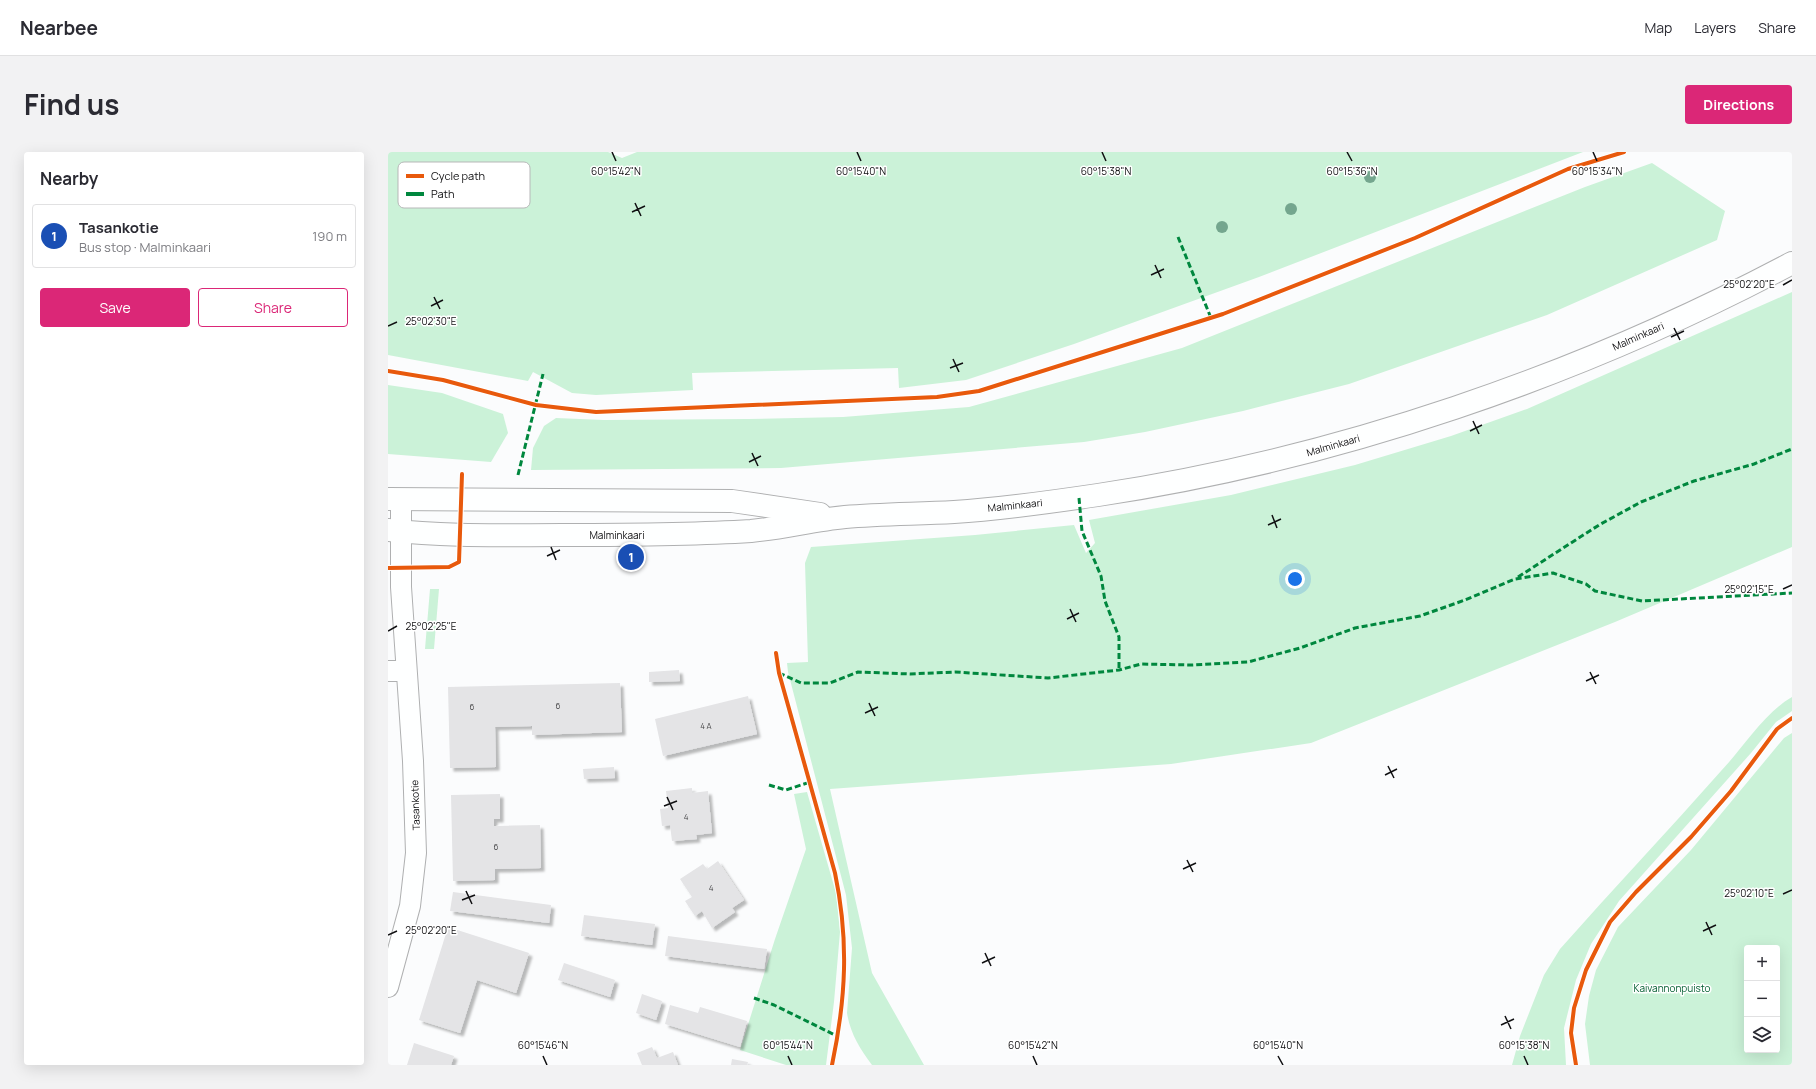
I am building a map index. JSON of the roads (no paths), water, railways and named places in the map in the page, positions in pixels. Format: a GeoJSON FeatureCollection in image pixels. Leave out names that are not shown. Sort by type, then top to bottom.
{"type":"FeatureCollection","features":[{"type":"Feature","properties":{"kind":"main road","name":"Malminkaari"},"geometry":{"type":"LineString","coordinates":[[395,530],[460,535],[655,534],[754,530],[845,517],[957,512],[1032,504],[1100,495],[1245,468],[1326,447],[1466,404],[1579,361],[1655,329],[1792,263]]}},
{"type":"Feature","properties":{"kind":"main road","name":"Malminkaari"},"geometry":{"type":"LineString","coordinates":[[395,499],[732,501],[845,517]]}},
{"type":"Feature","properties":{"kind":"street","name":"Tasankotie"},"geometry":{"type":"LineString","coordinates":[[388,987],[410,906],[416,853],[415,794],[397,671],[400,568],[395,530],[395,499]]}},
{"type":"Feature","properties":{"kind":"place","name":"Tasankotie"},"geometry":{"type":"Point","coordinates":[631,557]}},
{"type":"Feature","properties":{"kind":"park label","name":"Kaivannonpuisto"},"geometry":{"type":"Point","coordinates":[1672,988]}}]}
